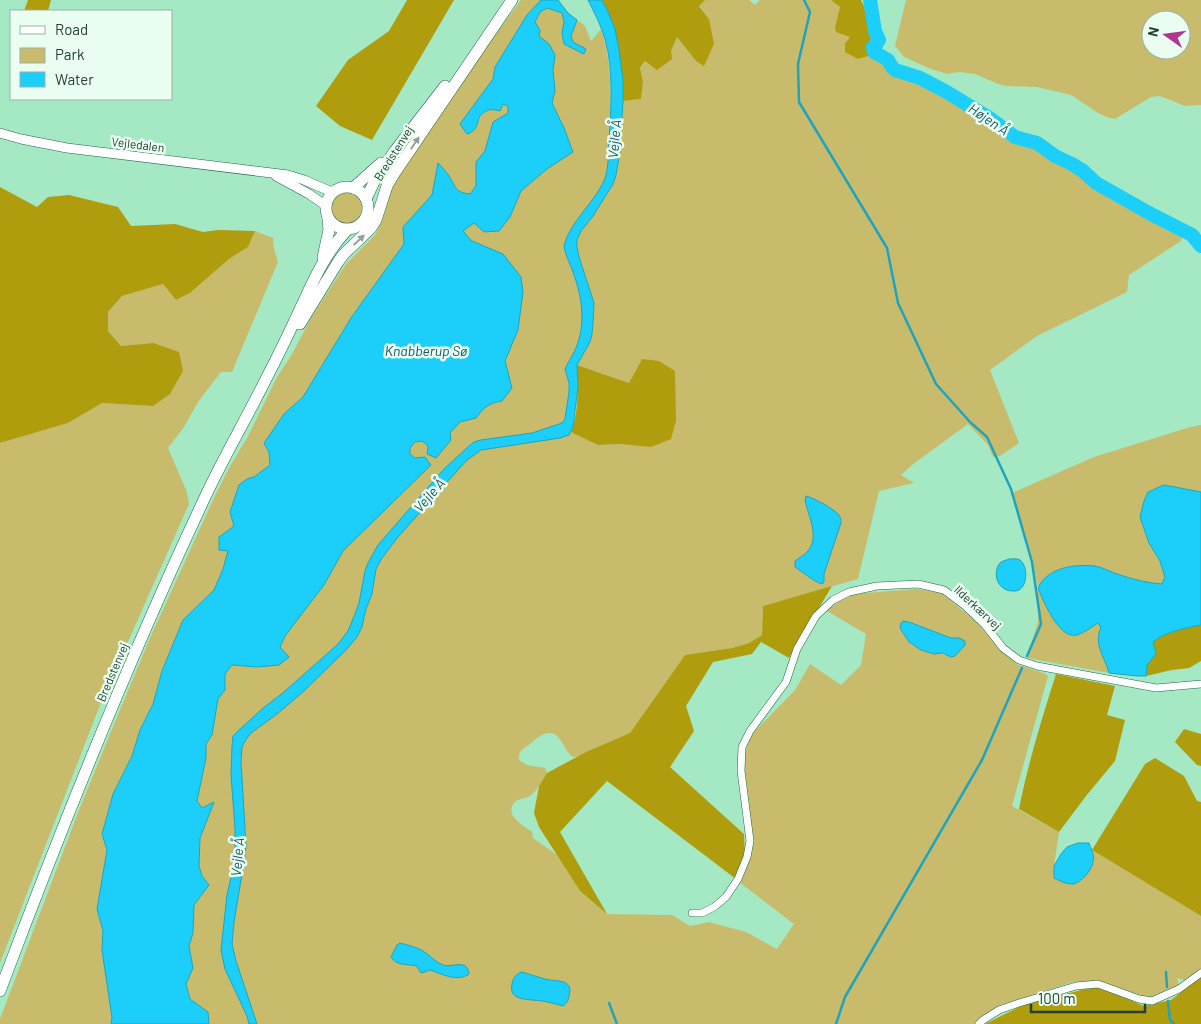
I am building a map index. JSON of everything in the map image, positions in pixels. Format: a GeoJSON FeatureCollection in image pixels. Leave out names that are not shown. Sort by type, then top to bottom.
{"type":"FeatureCollection","features":[{"type":"Feature","properties":{"kind":"main road","name":"Bredstenvej"},"geometry":{"type":"LineString","coordinates":[[366,199],[374,182],[394,152],[510,0]]}},
{"type":"Feature","properties":{"kind":"main road","name":"Bredstenvej"},"geometry":{"type":"LineString","coordinates":[[270,372],[338,262],[371,228],[394,174],[510,0]]}},
{"type":"Feature","properties":{"kind":"main road","name":"Bredstenvej"},"geometry":{"type":"LineString","coordinates":[[353,188],[394,152]]}},
{"type":"Feature","properties":{"kind":"main road"},"geometry":{"type":"LineString","coordinates":[[340,188],[353,188],[358,190],[368,203],[368,213],[364,222],[356,228],[347,230],[334,226],[328,219],[325,210],[329,196],[340,188]]}},
{"type":"Feature","properties":{"kind":"main road","name":"Bredstenvej"},"geometry":{"type":"LineString","coordinates":[[321,265],[329,230],[328,219]]}},
{"type":"Feature","properties":{"kind":"main road","name":"Bredstenvej"},"geometry":{"type":"LineString","coordinates":[[0,991],[84,774],[146,627],[208,492],[270,372],[321,265],[337,240],[347,230]]}},
{"type":"Feature","properties":{"kind":"street","name":"Vejledalen"},"geometry":{"type":"LineString","coordinates":[[0,132],[21,139],[67,148],[288,175],[332,192]]}},
{"type":"Feature","properties":{"kind":"street","name":"Vejledalen"},"geometry":{"type":"LineString","coordinates":[[274,174],[300,188],[325,205]]}},
{"type":"Feature","properties":{"kind":"street","name":"Ilderkærvej"},"geometry":{"type":"LineString","coordinates":[[692,913],[702,914],[726,897],[738,879],[747,858],[750,841],[741,770],[742,747],[750,731],[786,682],[797,649],[816,616],[833,600],[849,592],[877,586],[918,584],[944,590],[964,605],[985,625],[1003,648],[1019,660],[1037,666],[1156,688],[1201,684]]}},
{"type":"Feature","properties":{"kind":"street"},"geometry":{"type":"LineString","coordinates":[[979,1024],[999,1010],[1076,986],[1098,984],[1138,999],[1152,1001],[1179,989],[1201,974]]}},
{"type":"Feature","properties":{"kind":"green space"},"geometry":{"type":"Polygon","coordinates":[[[521,0],[541,0],[527,15],[495,67],[493,79],[460,124],[478,125],[479,117],[485,112],[497,106],[508,105],[508,113],[493,122],[485,151],[476,162],[476,186],[470,194],[458,191],[447,173],[438,164],[432,195],[403,227],[404,244],[351,318],[303,397],[284,414],[269,452],[270,465],[253,478],[247,479],[232,521],[234,526],[223,569],[214,590],[183,620],[162,671],[153,704],[140,730],[132,756],[113,794],[102,834],[107,850],[97,909],[103,931],[102,950],[112,1018],[111,1024],[0,1024],[0,1019],[77,815],[112,729],[150,638],[229,468],[247,438],[277,377],[291,356],[311,318],[346,264],[376,234],[392,187],[468,72],[521,0]]]}},
{"type":"Feature","properties":{"kind":"green space"},"geometry":{"type":"Polygon","coordinates":[[[705,0],[749,0],[755,5],[760,0],[831,0],[840,7],[835,27],[851,37],[858,59],[872,55],[888,60],[895,70],[920,78],[945,91],[991,119],[1015,137],[1037,143],[1055,156],[1083,171],[1096,183],[1184,231],[1181,241],[1129,275],[1127,292],[1037,336],[990,370],[1019,443],[1000,456],[993,457],[988,445],[968,424],[912,465],[901,475],[914,483],[879,491],[858,579],[763,606],[762,635],[749,643],[732,648],[685,655],[630,733],[588,751],[581,756],[573,757],[557,736],[548,733],[538,737],[521,751],[519,760],[527,765],[545,768],[547,773],[533,794],[515,802],[511,811],[513,816],[532,832],[533,838],[557,855],[580,891],[607,914],[672,915],[690,926],[709,922],[746,932],[777,949],[794,924],[739,882],[748,864],[751,846],[751,827],[744,761],[751,735],[795,690],[810,664],[841,685],[861,665],[866,634],[827,611],[838,602],[854,594],[916,589],[942,593],[976,622],[1016,664],[1048,676],[1012,806],[1059,832],[1054,866],[1094,863],[1092,850],[1201,916],[1201,969],[1186,981],[1177,978],[1179,985],[1151,997],[1137,996],[1104,982],[1073,982],[1000,1005],[975,1024],[209,1024],[208,1012],[190,999],[186,984],[193,968],[189,946],[193,933],[194,905],[209,885],[202,876],[199,866],[200,838],[213,803],[202,808],[197,801],[206,758],[206,744],[212,735],[218,699],[225,690],[225,674],[232,665],[257,667],[289,657],[280,647],[285,636],[324,585],[343,551],[418,478],[415,458],[410,453],[410,448],[415,442],[421,441],[428,446],[450,433],[460,422],[476,418],[487,406],[502,401],[512,388],[505,361],[518,330],[505,258],[503,254],[472,241],[463,231],[474,223],[510,217],[521,191],[547,169],[573,151],[552,103],[555,91],[553,70],[555,55],[549,44],[539,36],[540,30],[535,23],[540,12],[547,8],[562,13],[564,44],[585,49],[573,42],[571,36],[577,20],[585,26],[591,41],[601,29],[608,56],[610,83],[608,155],[605,179],[567,236],[564,245],[582,301],[582,319],[578,342],[572,357],[568,377],[568,403],[564,421],[598,445],[635,444],[642,359],[629,383],[577,365],[590,342],[594,303],[579,257],[577,240],[581,231],[605,198],[616,175],[620,151],[623,101],[641,99],[643,82],[640,69],[645,61],[671,51],[677,37],[696,61],[709,19],[699,5],[705,0]],[[903,621],[900,628],[909,642],[916,646],[951,657],[965,643],[959,638],[951,638],[903,621]]]}},
{"type":"Feature","properties":{"kind":"green space"},"geometry":{"type":"Polygon","coordinates":[[[906,0],[1201,0],[1201,105],[1185,106],[1160,96],[1151,97],[1115,119],[1098,113],[1071,95],[1037,87],[1006,86],[975,74],[959,72],[948,74],[904,57],[895,46],[906,0]]]}},
{"type":"Feature","properties":{"kind":"green space"},"geometry":{"type":"Polygon","coordinates":[[[346,192],[358,196],[362,208],[358,220],[346,224],[334,220],[330,208],[334,196],[346,192]]]}},
{"type":"Feature","properties":{"kind":"green space"},"geometry":{"type":"Polygon","coordinates":[[[255,231],[273,238],[278,262],[232,372],[221,372],[198,402],[184,427],[168,448],[187,492],[189,504],[100,705],[0,963],[0,443],[68,423],[102,403],[153,406],[153,343],[121,346],[108,331],[108,312],[122,296],[163,284],[176,300],[190,293],[229,259],[248,247],[255,231]]]}},
{"type":"Feature","properties":{"kind":"green space"},"geometry":{"type":"Polygon","coordinates":[[[1201,425],[1201,492],[1164,485],[1148,492],[1140,517],[1149,543],[1160,561],[1165,577],[1162,585],[1128,578],[1098,567],[1079,566],[1062,568],[1055,571],[1042,581],[1038,588],[1033,562],[1012,493],[1094,457],[1201,425]]]}},
{"type":"Feature","properties":{"kind":"green space"},"geometry":{"type":"Polygon","coordinates":[[[1038,588],[1052,616],[1067,634],[1079,635],[1098,623],[1101,628],[1109,673],[1027,658],[1038,621],[1038,588]]]}},
{"type":"Feature","properties":{"kind":"shaded area"},"geometry":{"type":"Polygon","coordinates":[[[28,0],[51,0],[48,10],[24,10],[28,0]]]}},
{"type":"Feature","properties":{"kind":"shaded area"},"geometry":{"type":"Polygon","coordinates":[[[407,0],[454,0],[372,140],[340,126],[316,106],[348,60],[389,31],[407,0]]]}},
{"type":"Feature","properties":{"kind":"shaded area"},"geometry":{"type":"Polygon","coordinates":[[[602,0],[705,0],[699,6],[709,19],[714,44],[704,66],[696,61],[677,37],[671,51],[672,59],[657,70],[645,61],[640,68],[643,82],[641,99],[623,101],[622,75],[616,37],[602,0]]]}},
{"type":"Feature","properties":{"kind":"shaded area"},"geometry":{"type":"Polygon","coordinates":[[[831,0],[861,0],[871,39],[868,46],[872,55],[858,59],[845,52],[845,44],[850,37],[836,32],[835,27],[840,7],[831,0]]]}},
{"type":"Feature","properties":{"kind":"shaded area"},"geometry":{"type":"Polygon","coordinates":[[[0,187],[37,207],[48,197],[69,195],[118,207],[131,226],[175,224],[203,232],[218,230],[255,231],[248,247],[229,259],[190,293],[176,300],[163,284],[122,296],[108,312],[108,331],[121,346],[153,343],[179,352],[183,371],[170,394],[153,406],[102,403],[68,423],[0,443],[0,187]]]}},
{"type":"Feature","properties":{"kind":"shaded area"},"geometry":{"type":"Polygon","coordinates":[[[642,359],[659,361],[675,371],[676,421],[671,439],[651,447],[620,444],[598,445],[571,432],[577,408],[577,365],[629,383],[642,359]]]}},
{"type":"Feature","properties":{"kind":"shaded area"},"geometry":{"type":"Polygon","coordinates":[[[832,586],[789,658],[761,642],[752,654],[713,662],[686,706],[694,731],[670,767],[744,834],[745,856],[736,879],[607,781],[560,832],[607,914],[580,891],[539,827],[534,813],[539,786],[547,773],[588,751],[630,733],[685,655],[732,648],[749,643],[762,635],[763,606],[832,586]]]}},
{"type":"Feature","properties":{"kind":"shaded area"},"geometry":{"type":"Polygon","coordinates":[[[1201,625],[1201,661],[1189,668],[1146,676],[1147,665],[1156,654],[1153,642],[1169,633],[1201,625]]]}},
{"type":"Feature","properties":{"kind":"shaded area"},"geometry":{"type":"Polygon","coordinates":[[[1056,674],[1115,686],[1107,715],[1125,720],[1115,761],[1059,832],[1019,809],[1031,758],[1056,674]]]}},
{"type":"Feature","properties":{"kind":"shaded area"},"geometry":{"type":"Polygon","coordinates":[[[1184,729],[1201,734],[1201,766],[1197,765],[1175,742],[1184,729]]]}},
{"type":"Feature","properties":{"kind":"shaded area"},"geometry":{"type":"Polygon","coordinates":[[[1155,758],[1184,776],[1197,801],[1201,802],[1201,916],[1092,850],[1145,764],[1155,758]]]}},
{"type":"Feature","properties":{"kind":"shaded area"},"geometry":{"type":"Polygon","coordinates":[[[1201,977],[1201,1024],[985,1024],[1023,1005],[1093,987],[1111,992],[1144,1006],[1171,1000],[1201,977]]]}},
{"type":"Feature","properties":{"kind":"water","name":"Knabberup Sø"},"geometry":{"type":"Polygon","coordinates":[[[541,0],[558,0],[568,13],[577,20],[571,36],[573,42],[586,49],[584,54],[564,44],[562,13],[547,8],[540,12],[535,22],[540,30],[539,36],[549,44],[555,55],[553,70],[555,91],[552,103],[573,152],[547,169],[521,191],[510,217],[499,231],[484,232],[474,223],[463,231],[472,241],[503,254],[521,277],[523,292],[518,330],[505,361],[512,388],[502,401],[487,406],[476,418],[460,422],[450,433],[451,440],[436,458],[427,454],[428,446],[422,441],[415,442],[410,448],[410,454],[415,458],[425,457],[431,465],[343,551],[324,585],[285,636],[280,647],[289,657],[279,665],[257,667],[232,665],[225,674],[225,690],[218,699],[212,735],[206,744],[206,758],[197,801],[202,808],[214,802],[200,838],[199,866],[202,876],[209,885],[194,905],[193,933],[189,946],[193,968],[186,984],[190,999],[208,1012],[209,1024],[111,1024],[112,1018],[102,950],[103,931],[97,909],[107,850],[102,834],[113,794],[132,756],[140,730],[153,704],[162,671],[183,620],[214,590],[223,569],[228,551],[219,550],[219,537],[234,526],[230,512],[239,485],[270,465],[269,452],[264,443],[284,414],[303,397],[351,318],[404,244],[403,227],[432,195],[438,163],[458,191],[470,194],[476,186],[476,162],[485,151],[493,122],[508,113],[508,106],[503,104],[500,111],[488,110],[479,117],[476,128],[470,133],[467,134],[460,124],[493,79],[495,67],[527,15],[541,0]]]}},
{"type":"Feature","properties":{"kind":"water","name":"Vejle Å"},"geometry":{"type":"Polygon","coordinates":[[[588,0],[602,0],[615,29],[623,80],[623,101],[620,151],[616,175],[613,184],[581,231],[577,240],[579,257],[594,303],[590,342],[577,365],[578,387],[573,427],[569,435],[560,438],[481,450],[466,461],[398,537],[382,558],[376,569],[372,594],[357,637],[303,692],[251,733],[245,741],[242,747],[241,761],[246,846],[232,944],[257,1024],[249,1024],[225,969],[221,950],[235,847],[231,775],[233,736],[338,644],[348,631],[355,614],[365,571],[378,545],[444,469],[474,442],[532,433],[562,423],[565,419],[569,383],[565,369],[579,339],[582,313],[578,287],[564,245],[572,228],[603,183],[608,158],[611,103],[610,64],[603,34],[588,0]]]}},
{"type":"Feature","properties":{"kind":"water"},"geometry":{"type":"Polygon","coordinates":[[[1164,485],[1201,492],[1201,625],[1169,633],[1153,642],[1156,654],[1147,665],[1146,676],[1109,673],[1100,650],[1098,640],[1101,628],[1098,623],[1077,635],[1070,635],[1053,618],[1038,588],[1048,575],[1055,571],[1062,568],[1079,566],[1098,567],[1134,579],[1162,584],[1165,577],[1160,561],[1149,543],[1140,517],[1148,492],[1164,485]]]}},
{"type":"Feature","properties":{"kind":"water"},"geometry":{"type":"Polygon","coordinates":[[[806,496],[819,501],[833,510],[841,519],[822,584],[795,567],[795,561],[808,551],[813,539],[812,526],[805,500],[806,496]]]}},
{"type":"Feature","properties":{"kind":"water"},"geometry":{"type":"Polygon","coordinates":[[[1009,559],[1020,560],[1025,568],[1026,578],[1022,588],[1018,590],[1010,591],[1004,589],[997,578],[997,568],[1001,562],[1009,559]]]}},
{"type":"Feature","properties":{"kind":"water"},"geometry":{"type":"Polygon","coordinates":[[[903,621],[951,638],[959,638],[965,641],[965,645],[955,656],[951,657],[942,653],[934,654],[921,650],[909,642],[900,628],[903,621]]]}},
{"type":"Feature","properties":{"kind":"water"},"geometry":{"type":"Polygon","coordinates":[[[1078,843],[1089,843],[1092,850],[1093,860],[1088,872],[1083,879],[1073,884],[1054,878],[1054,866],[1061,854],[1067,847],[1078,843]]]}},
{"type":"Feature","properties":{"kind":"water"},"geometry":{"type":"Polygon","coordinates":[[[400,943],[421,950],[443,965],[466,966],[469,974],[456,978],[430,970],[422,973],[417,966],[396,962],[391,957],[400,943]]]}},
{"type":"Feature","properties":{"kind":"water"},"geometry":{"type":"Polygon","coordinates":[[[522,972],[567,984],[570,990],[566,1003],[563,1006],[517,997],[513,994],[512,984],[515,976],[522,972]]]}},
{"type":"Feature","properties":{"kind":"waterway"},"geometry":{"type":"LineString","coordinates":[[804,0],[810,12],[798,64],[799,102],[887,248],[898,303],[936,384],[970,422],[987,437],[1011,489],[1032,562],[1041,624],[1027,656]]}},
{"type":"Feature","properties":{"kind":"waterway","name":"Højen Å"},"geometry":{"type":"LineString","coordinates":[[870,0],[875,31],[879,40],[873,47],[874,52],[888,60],[895,70],[920,78],[945,91],[991,119],[1015,137],[1037,143],[1055,156],[1083,171],[1096,183],[1192,235],[1201,246]]}},
{"type":"Feature","properties":{"kind":"waterway"},"geometry":{"type":"LineString","coordinates":[[836,1024],[845,997],[982,760],[1022,668]]}},
{"type":"Feature","properties":{"kind":"waterway"},"geometry":{"type":"LineString","coordinates":[[1166,972],[1167,987]]}},
{"type":"Feature","properties":{"kind":"waterway"},"geometry":{"type":"LineString","coordinates":[[1168,1001],[1170,1020],[1174,1024]]}},
{"type":"Feature","properties":{"kind":"waterway"},"geometry":{"type":"LineString","coordinates":[[609,1003],[617,1024]]}}]}
